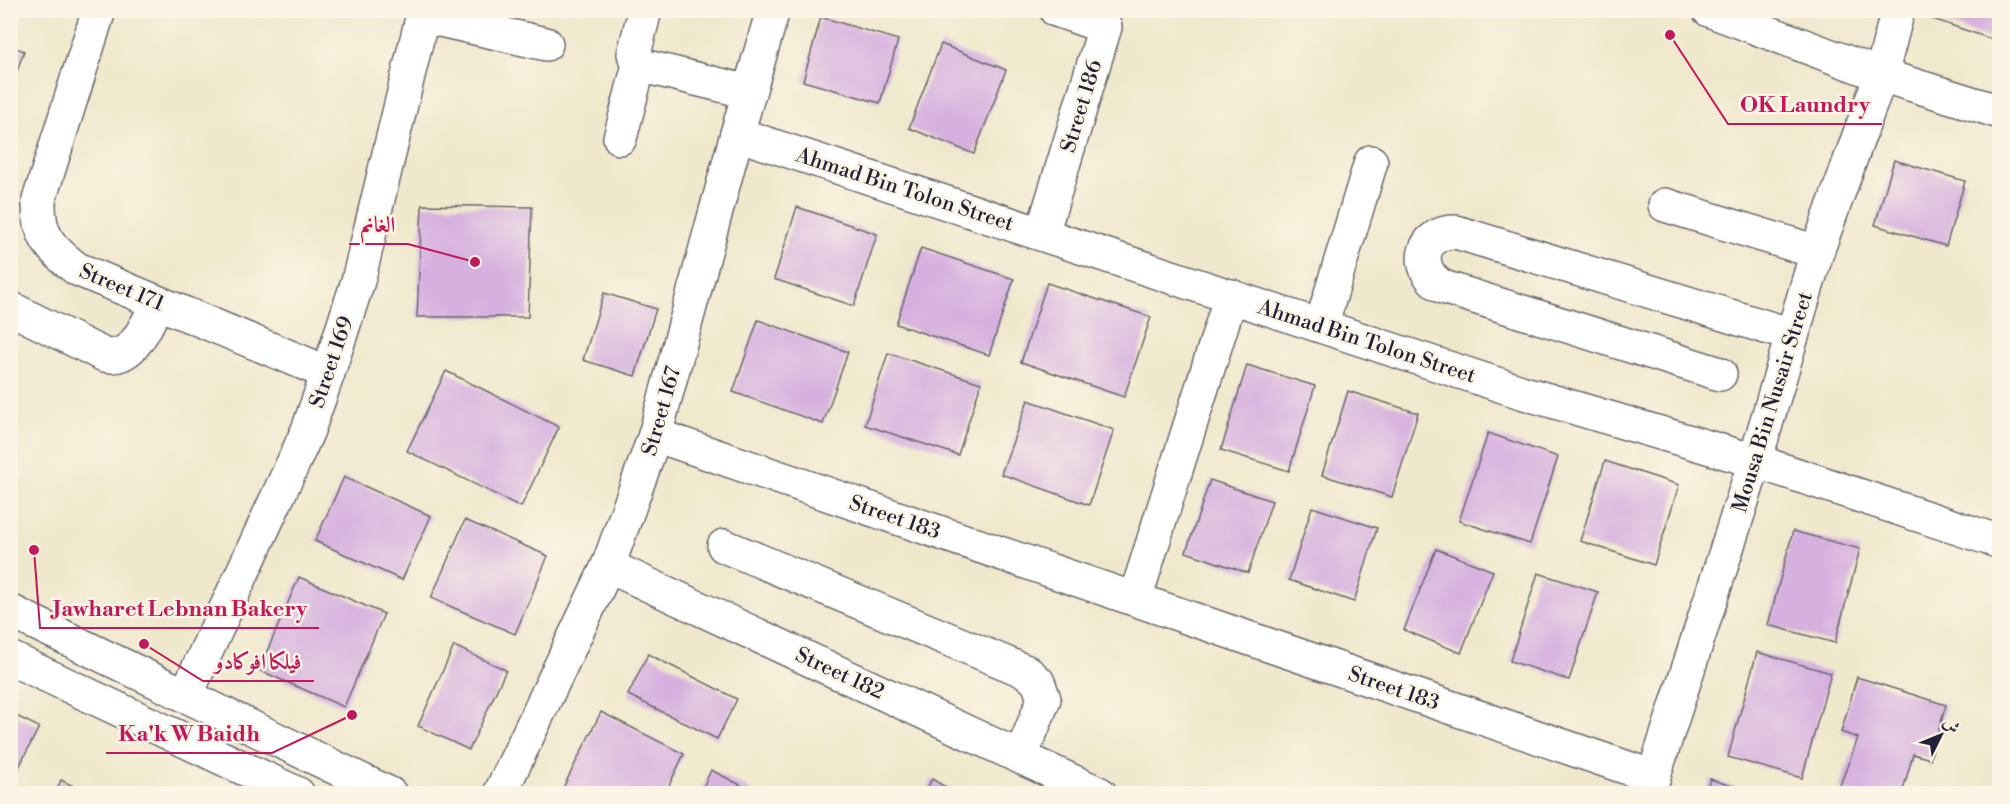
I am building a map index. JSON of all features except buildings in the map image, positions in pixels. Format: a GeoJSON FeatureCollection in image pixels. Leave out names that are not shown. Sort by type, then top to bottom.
{"type":"FeatureCollection","features":[{"type":"Feature","properties":{"kind":"street","name":"Street 171"},"geometry":{"type":"LineString","coordinates":[[99,10],[39,200],[38,218],[45,236],[56,253],[77,269],[328,373]]}},
{"type":"Feature","properties":{"kind":"street"},"geometry":{"type":"LineString","coordinates":[[620,138],[639,65],[634,54],[645,10]]}},
{"type":"Feature","properties":{"kind":"street","name":"Street 167"},"geometry":{"type":"LineString","coordinates":[[500,794],[608,566],[655,435],[773,10]]}},
{"type":"Feature","properties":{"kind":"street","name":"Street 186"},"geometry":{"type":"LineString","coordinates":[[1042,234],[1105,27],[1056,10]]}},
{"type":"Feature","properties":{"kind":"street"},"geometry":{"type":"LineString","coordinates":[[1709,10],[1881,75],[2000,112]]}},
{"type":"Feature","properties":{"kind":"street","name":"Mousa Bin Nusair Street"},"geometry":{"type":"LineString","coordinates":[[1651,785],[1755,461],[1817,252],[1881,75],[1898,10]]}},
{"type":"Feature","properties":{"kind":"street"},"geometry":{"type":"LineString","coordinates":[[423,13],[546,44]]}},
{"type":"Feature","properties":{"kind":"street","name":"Street 169"},"geometry":{"type":"LineString","coordinates":[[186,695],[308,430],[328,373],[358,281],[423,13]]}},
{"type":"Feature","properties":{"kind":"street"},"geometry":{"type":"LineString","coordinates":[[639,65],[749,92]]}},
{"type":"Feature","properties":{"kind":"street","name":"Ahmad Bin Tolon Street"},"geometry":{"type":"LineString","coordinates":[[737,134],[1521,392],[1997,535]]}},
{"type":"Feature","properties":{"kind":"street"},"geometry":{"type":"LineString","coordinates":[[1321,326],[1371,162]]}},
{"type":"Feature","properties":{"kind":"street"},"geometry":{"type":"LineString","coordinates":[[1665,206],[1817,252]]}},
{"type":"Feature","properties":{"kind":"street"},"geometry":{"type":"LineString","coordinates":[[1720,374],[1443,287],[1429,277],[1425,270],[1427,245],[1440,234],[1456,232],[1792,334]]}},
{"type":"Feature","properties":{"kind":"street"},"geometry":{"type":"LineString","coordinates":[[1135,599],[1231,296]]}},
{"type":"Feature","properties":{"kind":"street"},"geometry":{"type":"LineString","coordinates":[[10,308],[111,357],[130,350],[158,303]]}},
{"type":"Feature","properties":{"kind":"street","name":"Street 183"},"geometry":{"type":"LineString","coordinates":[[655,435],[1135,599],[1651,785]]}},
{"type":"Feature","properties":{"kind":"street"},"geometry":{"type":"LineString","coordinates":[[724,546],[1027,672],[1038,682],[1044,699],[1021,756]]}},
{"type":"Feature","properties":{"kind":"street","name":"Street 182"},"geometry":{"type":"LineString","coordinates":[[608,566],[1021,756],[1079,789]]}},
{"type":"Feature","properties":{"kind":"street"},"geometry":{"type":"LineString","coordinates":[[10,610],[390,794]]}},
{"type":"Feature","properties":{"kind":"street"},"geometry":{"type":"LineString","coordinates":[[10,658],[298,794]]}},
{"type":"Feature","properties":{"kind":"place","name":"OK Laundry"},"geometry":{"type":"Point","coordinates":[1670,35]}},
{"type":"Feature","properties":{"kind":"place","name":"الغانم"},"geometry":{"type":"Point","coordinates":[475,262]}},
{"type":"Feature","properties":{"kind":"place","name":"Jawharet Lebnan Bakery"},"geometry":{"type":"Point","coordinates":[34,550]}},
{"type":"Feature","properties":{"kind":"place","name":"فيلكا افوكادو"},"geometry":{"type":"Point","coordinates":[144,644]}},
{"type":"Feature","properties":{"kind":"place","name":"Ka'k W Baidh"},"geometry":{"type":"Point","coordinates":[352,715]}}]}
